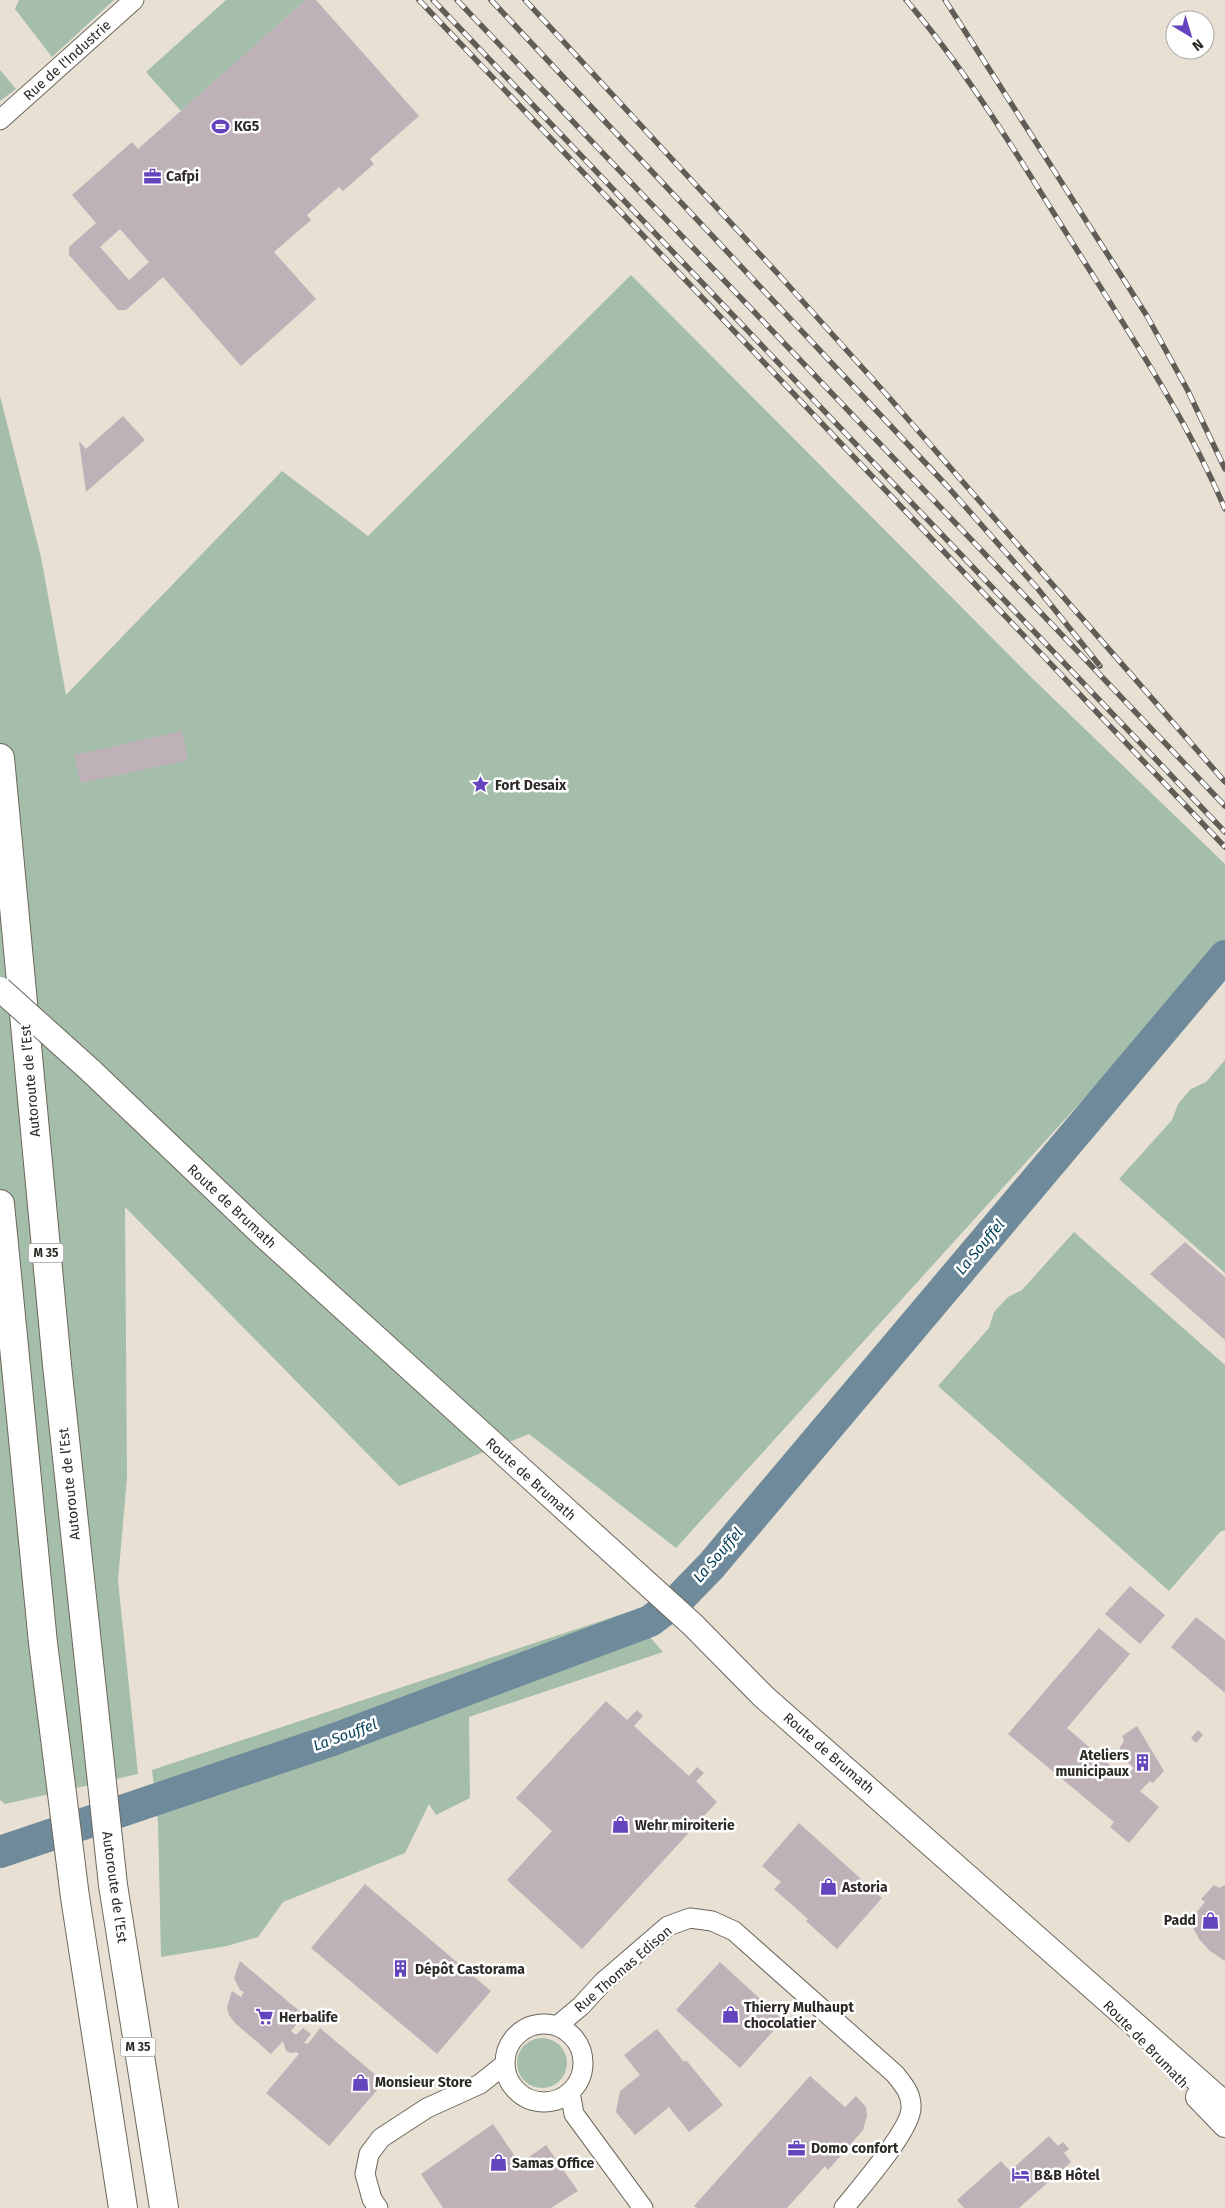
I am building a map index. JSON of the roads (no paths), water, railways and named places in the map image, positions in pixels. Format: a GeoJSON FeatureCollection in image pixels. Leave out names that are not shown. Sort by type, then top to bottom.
{"type":"FeatureCollection","features":[{"type":"Feature","properties":{"kind":"highway","name":"Autoroute de l’Est"},"geometry":{"type":"LineString","coordinates":[[0,758],[56,1365],[113,1885],[164,2208]]}},
{"type":"Feature","properties":{"kind":"highway"},"geometry":{"type":"LineString","coordinates":[[0,1204],[43,1642],[75,1897],[122,2208]]}},
{"type":"Feature","properties":{"kind":"main road","name":"Route de Brumath"},"geometry":{"type":"LineString","coordinates":[[0,988],[90,1070],[263,1235],[693,1625],[764,1697],[1225,2104]]}},
{"type":"Feature","properties":{"kind":"main road","name":"Route de Brumath"},"geometry":{"type":"LineString","coordinates":[[1067,1964],[1225,2125]]}},
{"type":"Feature","properties":{"kind":"street","name":"Rue de l'Industrie"},"geometry":{"type":"LineString","coordinates":[[0,120],[134,0]]}},
{"type":"Feature","properties":{"kind":"street","name":"Rue Thomas Edison"},"geometry":{"type":"LineString","coordinates":[[557,2026],[581,2006],[603,1982],[668,1926],[690,1918],[712,1921],[734,1931],[895,2074],[908,2089],[912,2109],[902,2132],[844,2208]]}},
{"type":"Feature","properties":{"kind":"street"},"geometry":{"type":"LineString","coordinates":[[577,2042],[568,2032],[557,2026],[541,2024],[529,2027],[512,2041],[506,2052],[507,2077],[514,2088],[530,2100],[552,2101],[570,2092],[581,2075],[583,2062],[577,2042],[581,2006]]}},
{"type":"Feature","properties":{"kind":"street"},"geometry":{"type":"LineString","coordinates":[[378,2208],[372,2199],[365,2174],[369,2154],[381,2138],[427,2108],[480,2084],[505,2064]]}},
{"type":"Feature","properties":{"kind":"street"},"geometry":{"type":"LineString","coordinates":[[480,2084],[514,2088]]}},
{"type":"Feature","properties":{"kind":"street"},"geometry":{"type":"LineString","coordinates":[[570,2092],[574,2114]]}},
{"type":"Feature","properties":{"kind":"street"},"geometry":{"type":"LineString","coordinates":[[552,2101],[574,2114],[643,2208]]}},
{"type":"Feature","properties":{"kind":"waterway","name":"La Souffel"},"geometry":{"type":"LineString","coordinates":[[0,1852],[335,1739],[650,1621],[678,1600],[711,1566],[1225,956]]}},
{"type":"Feature","properties":{"kind":"railway"},"geometry":{"type":"LineString","coordinates":[[419,0],[1225,847]]}},
{"type":"Feature","properties":{"kind":"railway"},"geometry":{"type":"LineString","coordinates":[[433,0],[1225,832]]}},
{"type":"Feature","properties":{"kind":"railway"},"geometry":{"type":"LineString","coordinates":[[457,0],[1225,806]]}},
{"type":"Feature","properties":{"kind":"railway"},"geometry":{"type":"LineString","coordinates":[[491,0],[947,486],[1038,589],[1100,666]]}},
{"type":"Feature","properties":{"kind":"railway"},"geometry":{"type":"LineString","coordinates":[[525,0],[886,394],[1225,782]]}},
{"type":"Feature","properties":{"kind":"railway"},"geometry":{"type":"LineString","coordinates":[[906,0],[930,29],[995,120],[1136,343],[1192,440],[1225,509]]}},
{"type":"Feature","properties":{"kind":"railway"},"geometry":{"type":"LineString","coordinates":[[945,0],[1147,316],[1188,391],[1225,469]]}},
{"type":"Feature","properties":{"kind":"place","name":"KG5"},"geometry":{"type":"Point","coordinates":[220,126]}},
{"type":"Feature","properties":{"kind":"place","name":"Cafpi"},"geometry":{"type":"Point","coordinates":[152,176]}},
{"type":"Feature","properties":{"kind":"place","name":"Fort Desaix"},"geometry":{"type":"Point","coordinates":[481,785]}},
{"type":"Feature","properties":{"kind":"place","name":"Ateliers municipaux"},"geometry":{"type":"Point","coordinates":[1143,1763]}},
{"type":"Feature","properties":{"kind":"place","name":"Wehr miroiterie"},"geometry":{"type":"Point","coordinates":[621,1825]}},
{"type":"Feature","properties":{"kind":"place","name":"Astoria"},"geometry":{"type":"Point","coordinates":[828,1887]}},
{"type":"Feature","properties":{"kind":"place","name":"Padd"},"geometry":{"type":"Point","coordinates":[1210,1920]}},
{"type":"Feature","properties":{"kind":"place","name":"Dépôt Castorama"},"geometry":{"type":"Point","coordinates":[401,1969]}},
{"type":"Feature","properties":{"kind":"place","name":"Thierry Mulhaupt chocolatier"},"geometry":{"type":"Point","coordinates":[730,2015]}},
{"type":"Feature","properties":{"kind":"place","name":"Herbalife"},"geometry":{"type":"Point","coordinates":[265,2017]}},
{"type":"Feature","properties":{"kind":"place","name":"Monsieur Store"},"geometry":{"type":"Point","coordinates":[361,2082]}},
{"type":"Feature","properties":{"kind":"place","name":"Domo confort"},"geometry":{"type":"Point","coordinates":[797,2148]}},
{"type":"Feature","properties":{"kind":"place","name":"Samas Office"},"geometry":{"type":"Point","coordinates":[498,2163]}},
{"type":"Feature","properties":{"kind":"place","name":"B&B Hôtel"},"geometry":{"type":"Point","coordinates":[1020,2175]}}]}
